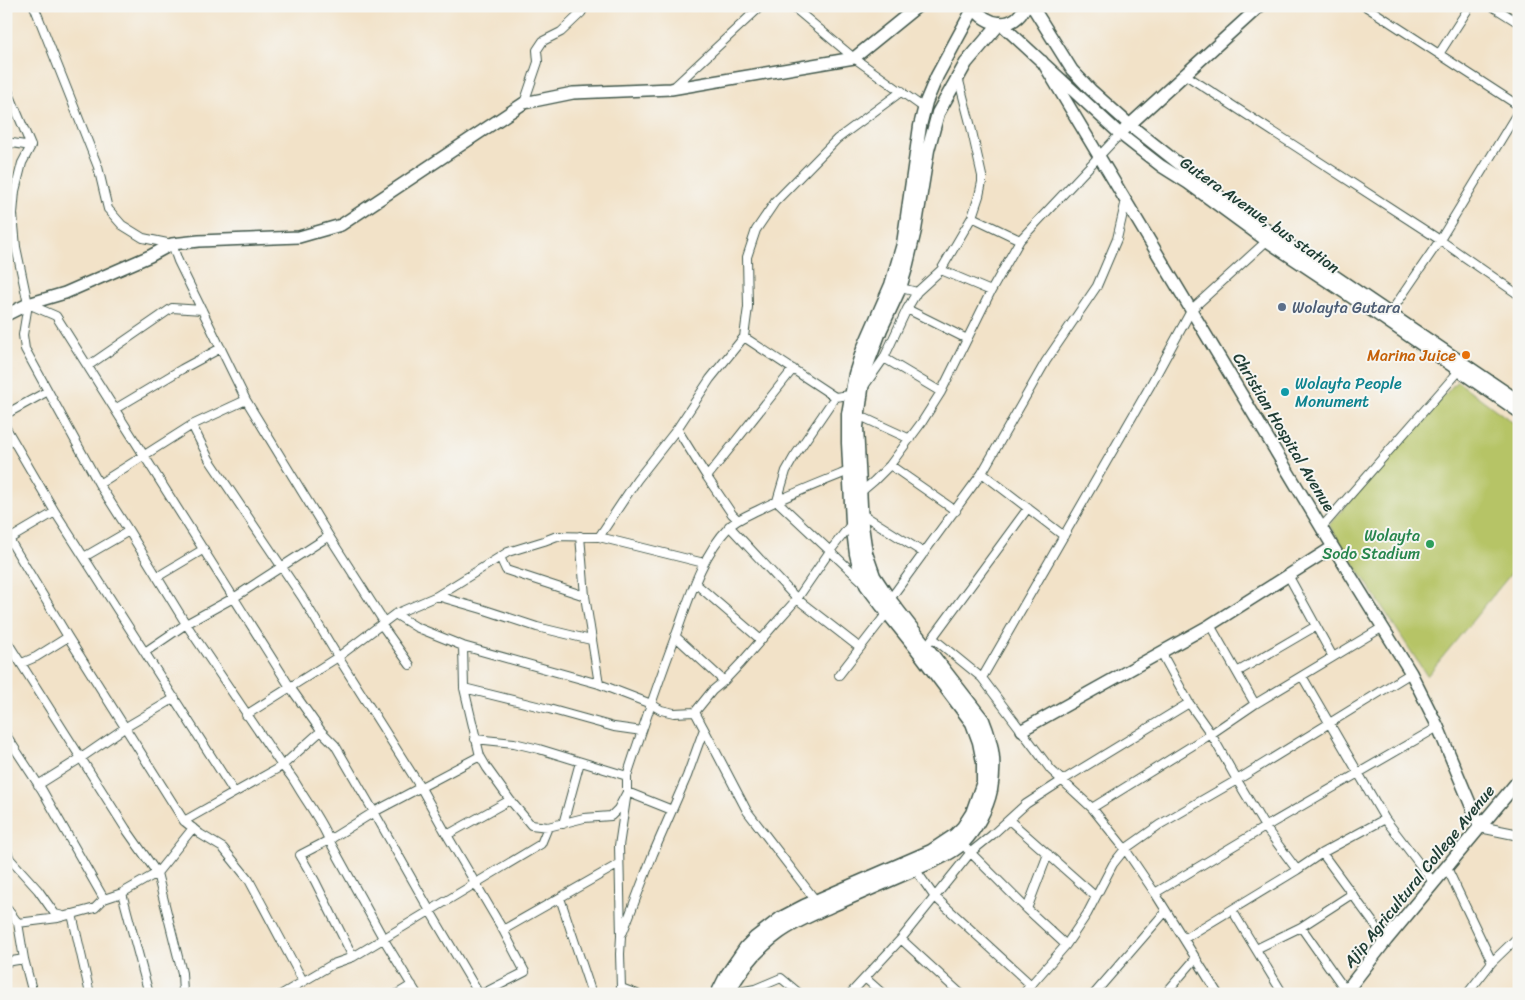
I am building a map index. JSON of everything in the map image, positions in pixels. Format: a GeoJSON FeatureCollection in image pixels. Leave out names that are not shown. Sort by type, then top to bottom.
{"type":"FeatureCollection","features":[{"type":"Feature","properties":{"kind":"main road"},"geometry":{"type":"LineString","coordinates":[[6,315],[28,304],[65,292],[150,256],[172,244],[299,236],[341,225],[524,104],[572,93],[671,89],[854,58],[918,6]]}},
{"type":"Feature","properties":{"kind":"main road"},"geometry":{"type":"LineString","coordinates":[[895,286],[920,126],[924,108],[937,76],[973,6],[982,18],[1000,23],[1012,21],[1019,16],[1025,6]]}},
{"type":"Feature","properties":{"kind":"main road"},"geometry":{"type":"LineString","coordinates":[[1032,6],[1072,70],[1130,125],[1270,238],[1519,401]]}},
{"type":"Feature","properties":{"kind":"main road"},"geometry":{"type":"LineString","coordinates":[[1120,134],[1260,6]]}},
{"type":"Feature","properties":{"kind":"main road"},"geometry":{"type":"LineString","coordinates":[[962,844],[963,827],[972,813],[983,782],[980,742],[972,723],[886,606],[866,553],[862,514],[850,471],[848,414],[915,230],[928,150],[938,113],[958,75],[1000,23]]}},
{"type":"Feature","properties":{"kind":"main road","name":"Gutera Avenue, bus station"},"geometry":{"type":"LineString","coordinates":[[1000,23],[1120,134],[1161,166],[1270,238]]}},
{"type":"Feature","properties":{"kind":"main road","name":"Christian Hospital Avenue"},"geometry":{"type":"LineString","coordinates":[[1042,62],[1192,309],[1333,547],[1411,673],[1438,727],[1480,828]]}},
{"type":"Feature","properties":{"kind":"main road"},"geometry":{"type":"LineString","coordinates":[[1388,316],[1459,371],[1519,412]]}},
{"type":"Feature","properties":{"kind":"main road"},"geometry":{"type":"LineString","coordinates":[[734,992],[745,964],[757,950],[780,932],[805,918],[938,858],[962,844],[973,831],[989,800],[994,773],[994,756],[989,735],[982,720],[929,642],[886,606],[866,585],[856,554],[852,523],[856,492],[858,415],[856,392]]}},
{"type":"Feature","properties":{"kind":"main road"},"geometry":{"type":"LineString","coordinates":[[1022,730],[1210,625],[1333,547]]}},
{"type":"Feature","properties":{"kind":"main road","name":"Ajip Agricultural College Avenue"},"geometry":{"type":"LineString","coordinates":[[1347,993],[1386,940],[1519,780]]}},
{"type":"Feature","properties":{"kind":"main road"},"geometry":{"type":"LineString","coordinates":[[717,994],[737,958],[754,938],[781,918],[932,851],[962,844]]}},
{"type":"Feature","properties":{"kind":"street"},"geometry":{"type":"LineString","coordinates":[[34,6],[98,167],[108,209],[122,225],[143,238],[172,244],[178,261],[246,400],[382,623],[410,665]]}},
{"type":"Feature","properties":{"kind":"street"},"geometry":{"type":"LineString","coordinates":[[524,104],[538,62],[537,50],[543,41],[562,32],[585,6]]}},
{"type":"Feature","properties":{"kind":"street"},"geometry":{"type":"LineString","coordinates":[[671,89],[761,6]]}},
{"type":"Feature","properties":{"kind":"street"},"geometry":{"type":"LineString","coordinates":[[792,6],[854,58],[924,108]]}},
{"type":"Feature","properties":{"kind":"street"},"geometry":{"type":"LineString","coordinates":[[1365,6],[1519,106]]}},
{"type":"Feature","properties":{"kind":"street"},"geometry":{"type":"LineString","coordinates":[[1439,54],[1470,6]]}},
{"type":"Feature","properties":{"kind":"street"},"geometry":{"type":"LineString","coordinates":[[1492,6],[1519,23]]}},
{"type":"Feature","properties":{"kind":"street"},"geometry":{"type":"LineString","coordinates":[[1184,74],[1440,240],[1519,295]]}},
{"type":"Feature","properties":{"kind":"street"},"geometry":{"type":"LineString","coordinates":[[777,501],[786,471],[835,398],[856,392],[884,358],[917,292],[941,270],[972,217],[982,182],[972,127],[958,75]]}},
{"type":"Feature","properties":{"kind":"street"},"geometry":{"type":"LineString","coordinates":[[6,86],[31,146]]}},
{"type":"Feature","properties":{"kind":"street"},"geometry":{"type":"LineString","coordinates":[[599,537],[637,480],[676,429],[710,379],[744,337],[748,307],[747,257],[756,230],[775,202],[837,139],[902,91]]}},
{"type":"Feature","properties":{"kind":"street"},"geometry":{"type":"LineString","coordinates":[[1388,316],[1440,240],[1519,110]]}},
{"type":"Feature","properties":{"kind":"street"},"geometry":{"type":"LineString","coordinates":[[856,492],[874,481],[890,465],[910,439],[941,392],[991,291],[1020,240],[1120,134]]}},
{"type":"Feature","properties":{"kind":"street"},"geometry":{"type":"LineString","coordinates":[[6,142],[31,146]]}},
{"type":"Feature","properties":{"kind":"street"},"geometry":{"type":"LineString","coordinates":[[31,146],[22,163],[15,191],[13,214],[16,247],[28,304],[23,335],[25,349],[99,484],[128,532],[246,715],[282,766],[291,774],[322,824],[383,938],[417,994]]}},
{"type":"Feature","properties":{"kind":"street"},"geometry":{"type":"LineString","coordinates":[[6,192],[15,191]]}},
{"type":"Feature","properties":{"kind":"street"},"geometry":{"type":"LineString","coordinates":[[839,675],[860,648],[886,606],[982,473],[1046,361],[1097,286],[1117,239],[1126,200]]}},
{"type":"Feature","properties":{"kind":"street"},"geometry":{"type":"LineString","coordinates":[[972,217],[1020,240]]}},
{"type":"Feature","properties":{"kind":"street"},"geometry":{"type":"LineString","coordinates":[[982,678],[1150,386],[1192,309],[1270,238]]}},
{"type":"Feature","properties":{"kind":"street"},"geometry":{"type":"LineString","coordinates":[[6,248],[16,247]]}},
{"type":"Feature","properties":{"kind":"street"},"geometry":{"type":"LineString","coordinates":[[941,270],[991,291]]}},
{"type":"Feature","properties":{"kind":"street"},"geometry":{"type":"LineString","coordinates":[[895,286],[917,292]]}},
{"type":"Feature","properties":{"kind":"street"},"geometry":{"type":"LineString","coordinates":[[28,304],[56,316],[290,687],[321,731],[335,745],[430,911],[481,994],[525,972],[503,930],[421,788],[282,566],[214,466],[192,425]]}},
{"type":"Feature","properties":{"kind":"street"},"geometry":{"type":"LineString","coordinates":[[88,366],[172,308],[202,310]]}},
{"type":"Feature","properties":{"kind":"street"},"geometry":{"type":"LineString","coordinates":[[907,309],[967,339]]}},
{"type":"Feature","properties":{"kind":"street"},"geometry":{"type":"LineString","coordinates":[[744,337],[835,398]]}},
{"type":"Feature","properties":{"kind":"street"},"geometry":{"type":"LineString","coordinates":[[115,409],[221,348]]}},
{"type":"Feature","properties":{"kind":"street"},"geometry":{"type":"LineString","coordinates":[[884,358],[941,392]]}},
{"type":"Feature","properties":{"kind":"street"},"geometry":{"type":"LineString","coordinates":[[707,477],[793,369]]}},
{"type":"Feature","properties":{"kind":"street"},"geometry":{"type":"LineString","coordinates":[[1322,527],[1459,371]]}},
{"type":"Feature","properties":{"kind":"street"},"geometry":{"type":"LineString","coordinates":[[6,414],[48,391]]}},
{"type":"Feature","properties":{"kind":"street"},"geometry":{"type":"LineString","coordinates":[[99,484],[192,425],[246,400]]}},
{"type":"Feature","properties":{"kind":"street"},"geometry":{"type":"LineString","coordinates":[[858,415],[910,439]]}},
{"type":"Feature","properties":{"kind":"street"},"geometry":{"type":"LineString","coordinates":[[6,428],[84,557],[234,792]]}},
{"type":"Feature","properties":{"kind":"street"},"geometry":{"type":"LineString","coordinates":[[676,429],[732,514],[738,520]]}},
{"type":"Feature","properties":{"kind":"street"},"geometry":{"type":"LineString","coordinates":[[890,465],[956,511]]}},
{"type":"Feature","properties":{"kind":"street"},"geometry":{"type":"LineString","coordinates":[[637,994],[620,991],[619,846],[628,776],[651,704],[695,583],[704,563],[729,526],[777,501],[850,471]]}},
{"type":"Feature","properties":{"kind":"street"},"geometry":{"type":"LineString","coordinates":[[982,473],[1064,536]]}},
{"type":"Feature","properties":{"kind":"street"},"geometry":{"type":"LineString","coordinates":[[777,501],[866,585]]}},
{"type":"Feature","properties":{"kind":"street"},"geometry":{"type":"LineString","coordinates":[[1028,508],[929,642],[982,678],[1051,770],[1092,808],[1125,849],[1155,893],[1185,938],[1218,994]]}},
{"type":"Feature","properties":{"kind":"street"},"geometry":{"type":"LineString","coordinates":[[56,512],[7,538],[184,821],[223,848],[249,880],[303,981]]}},
{"type":"Feature","properties":{"kind":"street"},"geometry":{"type":"LineString","coordinates":[[862,514],[924,553]]}},
{"type":"Feature","properties":{"kind":"street"},"geometry":{"type":"LineString","coordinates":[[396,614],[416,626],[463,646],[599,684],[651,704],[661,710],[674,713],[695,712],[797,599],[852,523]]}},
{"type":"Feature","properties":{"kind":"street"},"geometry":{"type":"LineString","coordinates":[[729,526],[797,599],[860,648]]}},
{"type":"Feature","properties":{"kind":"street"},"geometry":{"type":"LineString","coordinates":[[84,557],[128,532]]}},
{"type":"Feature","properties":{"kind":"street"},"geometry":{"type":"LineString","coordinates":[[145,652],[186,624],[235,597],[329,536]]}},
{"type":"Feature","properties":{"kind":"street"},"geometry":{"type":"LineString","coordinates":[[246,715],[338,657],[396,614],[437,596],[508,552],[557,536],[599,537],[704,563]]}},
{"type":"Feature","properties":{"kind":"street"},"geometry":{"type":"LineString","coordinates":[[580,536],[585,596],[599,684]]}},
{"type":"Feature","properties":{"kind":"street"},"geometry":{"type":"LineString","coordinates":[[157,577],[204,549]]}},
{"type":"Feature","properties":{"kind":"street"},"geometry":{"type":"LineString","coordinates":[[500,557],[506,570],[585,596]]}},
{"type":"Feature","properties":{"kind":"street"},"geometry":{"type":"LineString","coordinates":[[1288,575],[1333,657]]}},
{"type":"Feature","properties":{"kind":"street"},"geometry":{"type":"LineString","coordinates":[[695,583],[761,640]]}},
{"type":"Feature","properties":{"kind":"street"},"geometry":{"type":"LineString","coordinates":[[437,596],[537,627],[592,640]]}},
{"type":"Feature","properties":{"kind":"street"},"geometry":{"type":"LineString","coordinates":[[1210,625],[1254,704]]}},
{"type":"Feature","properties":{"kind":"street"},"geometry":{"type":"LineString","coordinates":[[1237,672],[1316,626]]}},
{"type":"Feature","properties":{"kind":"street"},"geometry":{"type":"LineString","coordinates":[[1092,808],[1211,734],[1254,704],[1383,626]]}},
{"type":"Feature","properties":{"kind":"street"},"geometry":{"type":"LineString","coordinates":[[22,663],[36,657],[68,636]]}},
{"type":"Feature","properties":{"kind":"street"},"geometry":{"type":"LineString","coordinates":[[675,636],[724,681]]}},
{"type":"Feature","properties":{"kind":"street"},"geometry":{"type":"LineString","coordinates":[[6,640],[126,830],[157,874],[182,973],[183,994]]}},
{"type":"Feature","properties":{"kind":"street"},"geometry":{"type":"LineString","coordinates":[[463,646],[464,688],[480,756],[486,768],[531,825],[548,826],[584,818],[611,816],[618,809],[627,792]]}},
{"type":"Feature","properties":{"kind":"street"},"geometry":{"type":"LineString","coordinates":[[1161,652],[1189,703],[1211,734],[1265,827],[1297,870]]}},
{"type":"Feature","properties":{"kind":"street"},"geometry":{"type":"LineString","coordinates":[[1023,994],[1066,945],[1087,914],[1112,864],[1125,849],[1159,826],[1411,673]]}},
{"type":"Feature","properties":{"kind":"street"},"geometry":{"type":"LineString","coordinates":[[1302,676],[1385,819],[1434,883]]}},
{"type":"Feature","properties":{"kind":"street"},"geometry":{"type":"LineString","coordinates":[[464,688],[614,727],[642,731]]}},
{"type":"Feature","properties":{"kind":"street"},"geometry":{"type":"LineString","coordinates":[[38,785],[175,698]]}},
{"type":"Feature","properties":{"kind":"street"},"geometry":{"type":"LineString","coordinates":[[850,994],[900,939],[934,896],[962,844],[1009,820],[1026,804],[1189,703]]}},
{"type":"Feature","properties":{"kind":"street"},"geometry":{"type":"LineString","coordinates":[[621,936],[704,729],[695,712]]}},
{"type":"Feature","properties":{"kind":"street"},"geometry":{"type":"LineString","coordinates":[[695,712],[747,812],[816,901]]}},
{"type":"Feature","properties":{"kind":"street"},"geometry":{"type":"LineString","coordinates":[[1155,893],[1438,727]]}},
{"type":"Feature","properties":{"kind":"street"},"geometry":{"type":"LineString","coordinates":[[184,821],[282,766],[321,731]]}},
{"type":"Feature","properties":{"kind":"street"},"geometry":{"type":"LineString","coordinates":[[6,735],[38,785],[104,899]]}},
{"type":"Feature","properties":{"kind":"street"},"geometry":{"type":"LineString","coordinates":[[475,739],[514,743],[628,776]]}},
{"type":"Feature","properties":{"kind":"street"},"geometry":{"type":"LineString","coordinates":[[353,957],[300,855],[329,840],[374,812],[480,756]]}},
{"type":"Feature","properties":{"kind":"street"},"geometry":{"type":"LineString","coordinates":[[562,824],[580,762]]}},
{"type":"Feature","properties":{"kind":"street"},"geometry":{"type":"LineString","coordinates":[[627,792],[672,810]]}},
{"type":"Feature","properties":{"kind":"street"},"geometry":{"type":"LineString","coordinates":[[447,835],[510,800]]}},
{"type":"Feature","properties":{"kind":"street"},"geometry":{"type":"LineString","coordinates":[[1185,938],[1322,853],[1385,819]]}},
{"type":"Feature","properties":{"kind":"street"},"geometry":{"type":"LineString","coordinates":[[1009,820],[1095,896]]}},
{"type":"Feature","properties":{"kind":"street"},"geometry":{"type":"LineString","coordinates":[[286,993],[334,964],[353,957],[541,844],[548,826]]}},
{"type":"Feature","properties":{"kind":"street"},"geometry":{"type":"LineString","coordinates":[[18,924],[95,908],[104,899],[122,893],[157,874],[193,828]]}},
{"type":"Feature","properties":{"kind":"street"},"geometry":{"type":"LineString","coordinates":[[1480,828],[1519,834]]}},
{"type":"Feature","properties":{"kind":"street"},"geometry":{"type":"LineString","coordinates":[[962,844],[1066,945]]}},
{"type":"Feature","properties":{"kind":"street"},"geometry":{"type":"LineString","coordinates":[[6,849],[10,859],[38,890],[55,914],[68,915]]}},
{"type":"Feature","properties":{"kind":"street"},"geometry":{"type":"LineString","coordinates":[[1322,853],[1386,940]]}},
{"type":"Feature","properties":{"kind":"street"},"geometry":{"type":"LineString","coordinates":[[1027,909],[1048,854]]}},
{"type":"Feature","properties":{"kind":"street"},"geometry":{"type":"LineString","coordinates":[[503,930],[620,864]]}},
{"type":"Feature","properties":{"kind":"street"},"geometry":{"type":"LineString","coordinates":[[1447,868],[1492,962]]}},
{"type":"Feature","properties":{"kind":"street"},"geometry":{"type":"LineString","coordinates":[[915,869],[934,896],[1031,985]]}},
{"type":"Feature","properties":{"kind":"street"},"geometry":{"type":"LineString","coordinates":[[122,893],[149,994]]}},
{"type":"Feature","properties":{"kind":"street"},"geometry":{"type":"LineString","coordinates":[[1256,949],[1301,927],[1352,894]]}},
{"type":"Feature","properties":{"kind":"street"},"geometry":{"type":"LineString","coordinates":[[560,898],[592,994]]}},
{"type":"Feature","properties":{"kind":"street"},"geometry":{"type":"LineString","coordinates":[[6,910],[8,910],[18,924],[33,994]]}},
{"type":"Feature","properties":{"kind":"street"},"geometry":{"type":"LineString","coordinates":[[1232,910],[1283,994]]}},
{"type":"Feature","properties":{"kind":"street"},"geometry":{"type":"LineString","coordinates":[[1094,994],[1166,911]]}},
{"type":"Feature","properties":{"kind":"street"},"geometry":{"type":"LineString","coordinates":[[68,915],[90,994]]}},
{"type":"Feature","properties":{"kind":"street"},"geometry":{"type":"LineString","coordinates":[[1301,927],[1347,993]]}},
{"type":"Feature","properties":{"kind":"street"},"geometry":{"type":"LineString","coordinates":[[1467,994],[1492,962],[1519,936]]}},
{"type":"Feature","properties":{"kind":"street"},"geometry":{"type":"LineString","coordinates":[[900,939],[961,994]]}},
{"type":"Feature","properties":{"kind":"street"},"geometry":{"type":"LineString","coordinates":[[1166,994],[1196,958]]}},
{"type":"Feature","properties":{"kind":"street"},"geometry":{"type":"LineString","coordinates":[[6,962],[24,959]]}},
{"type":"Feature","properties":{"kind":"street"},"geometry":{"type":"LineString","coordinates":[[734,992],[755,989],[781,978],[800,994]]}},
{"type":"Feature","properties":{"kind":"street"},"geometry":{"type":"LineString","coordinates":[[865,978],[883,994]]}},
{"type":"Feature","properties":{"kind":"street"},"geometry":{"type":"LineString","coordinates":[[397,994],[412,985]]}},
{"type":"Feature","properties":{"kind":"green space","name":"Wolayta Sodo Stadium"},"geometry":{"type":"Polygon","coordinates":[[[1457,381],[1519,427],[1519,564],[1427,676],[1329,525],[1457,381]]]}},
{"type":"Feature","properties":{"kind":"place","name":"Wolayta Gutara"},"geometry":{"type":"Point","coordinates":[1282,307]}},
{"type":"Feature","properties":{"kind":"place","name":"Marina Juice"},"geometry":{"type":"Point","coordinates":[1466,355]}},
{"type":"Feature","properties":{"kind":"place","name":"Wolayta People Monument"},"geometry":{"type":"Point","coordinates":[1285,392]}},
{"type":"Feature","properties":{"kind":"place","name":"Wolayta Sodo Stadium"},"geometry":{"type":"Point","coordinates":[1430,544]}}]}
